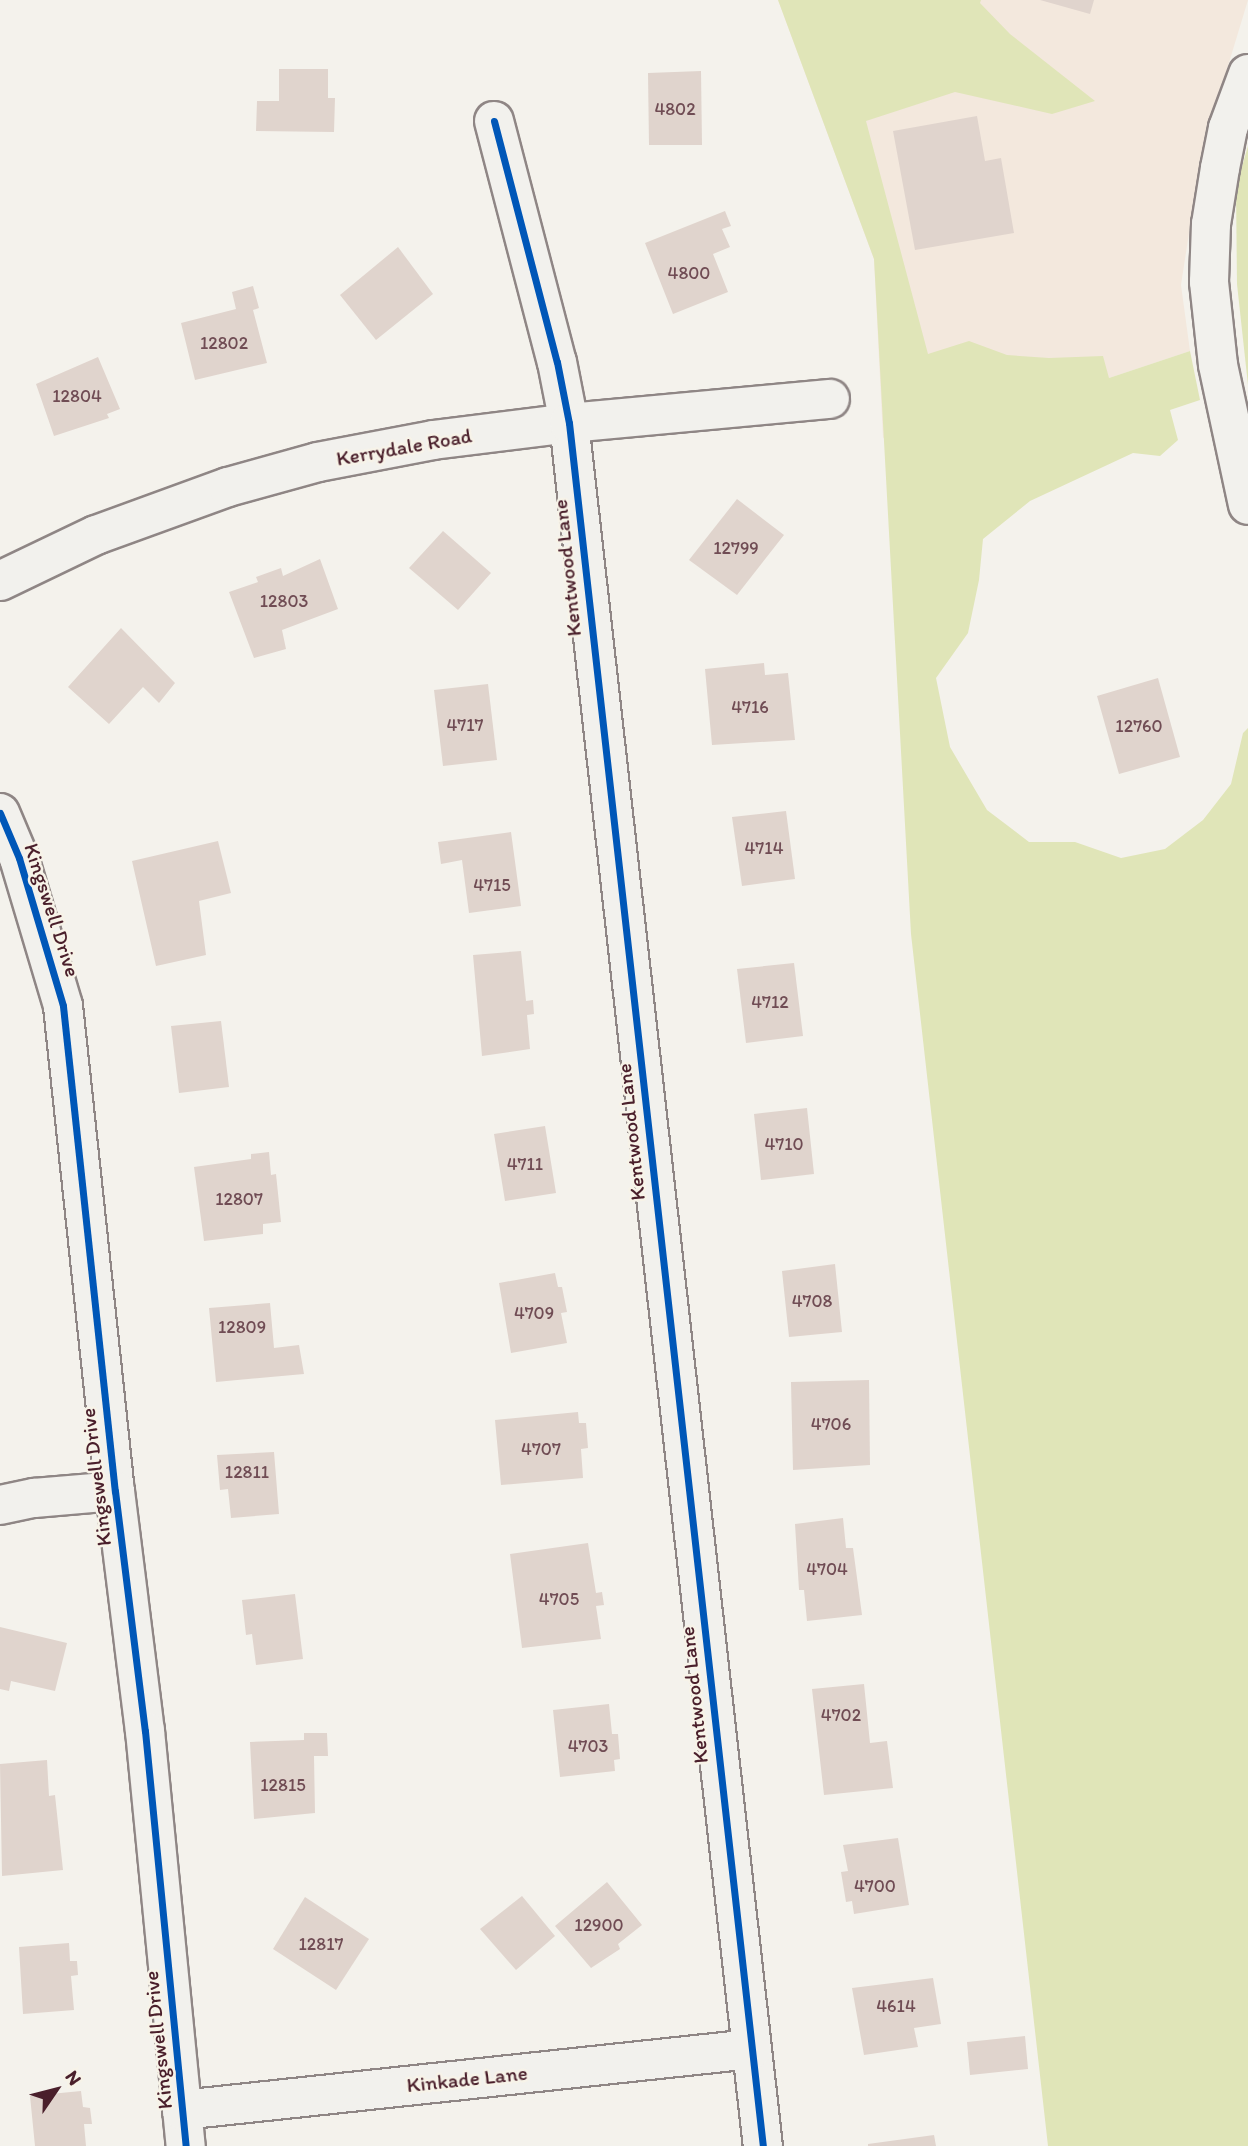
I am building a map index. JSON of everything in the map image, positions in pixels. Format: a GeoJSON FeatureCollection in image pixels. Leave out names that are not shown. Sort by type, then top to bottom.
{"type":"FeatureCollection","features":[{"type":"Feature","properties":{"kind":"street"},"geometry":{"type":"LineString","coordinates":[[1248,74],[1228,128],[1220,167],[1211,224],[1209,282],[1217,365],[1248,505]]}},
{"type":"Feature","properties":{"kind":"street","name":"Kentwood Lane"},"geometry":{"type":"LineString","coordinates":[[494,121],[557,362],[569,423],[763,2146]]}},
{"type":"Feature","properties":{"kind":"street","name":"Kerrydale Road"},"geometry":{"type":"LineString","coordinates":[[0,580],[96,535],[228,486],[318,462],[407,445],[569,423],[830,399]]}},
{"type":"Feature","properties":{"kind":"street","name":"Kingswell Drive"},"geometry":{"type":"LineString","coordinates":[[0,813],[19,858],[63,1006],[115,1491],[145,1731],[184,2128]]}},
{"type":"Feature","properties":{"kind":"street"},"geometry":{"type":"LineString","coordinates":[[0,1505],[34,1498],[115,1491]]}},
{"type":"Feature","properties":{"kind":"street","name":"Kinkade Lane"},"geometry":{"type":"LineString","coordinates":[[184,2128],[752,2049]]}},
{"type":"Feature","properties":{"kind":"shaded area"},"geometry":{"type":"Polygon","coordinates":[[[778,0],[1248,0],[1201,155],[1181,285],[1190,351],[1109,378],[883,438],[874,259],[778,0]]]}},
{"type":"Feature","properties":{"kind":"green space"},"geometry":{"type":"Polygon","coordinates":[[[778,0],[981,0],[980,3],[1010,34],[1095,101],[1052,114],[955,92],[866,121],[928,354],[969,341],[1007,355],[1049,358],[1103,356],[1109,378],[1190,351],[1200,400],[1170,410],[1178,440],[1160,456],[1133,453],[1030,501],[983,539],[979,580],[968,633],[936,678],[950,747],[987,810],[1029,842],[1075,842],[1121,858],[1165,849],[1203,820],[1231,784],[1243,733],[1248,728],[1248,2146],[1048,2146],[911,934],[874,259],[778,0]]]}},
{"type":"Feature","properties":{"kind":"green space"},"geometry":{"type":"Polygon","coordinates":[[[1248,146],[1248,385],[1237,284],[1236,187],[1248,146]]]}},
{"type":"Feature","properties":{"kind":"building"},"geometry":{"type":"Polygon","coordinates":[[[1040,0],[1094,0],[1090,14],[1040,0]]]}},
{"type":"Feature","properties":{"kind":"building"},"geometry":{"type":"Polygon","coordinates":[[[279,69],[328,69],[328,98],[335,98],[334,132],[256,131],[257,101],[279,101],[279,69]]]}},
{"type":"Feature","properties":{"kind":"building"},"geometry":{"type":"Polygon","coordinates":[[[701,71],[702,145],[649,145],[648,73],[701,71]]]}},
{"type":"Feature","properties":{"kind":"building"},"geometry":{"type":"Polygon","coordinates":[[[977,116],[985,161],[1001,158],[1014,233],[915,250],[893,131],[977,116]]]}},
{"type":"Feature","properties":{"kind":"building"},"geometry":{"type":"Polygon","coordinates":[[[725,211],[731,226],[722,229],[730,247],[713,254],[728,292],[673,314],[645,243],[725,211]]]}},
{"type":"Feature","properties":{"kind":"building"},"geometry":{"type":"Polygon","coordinates":[[[398,247],[433,294],[376,340],[340,295],[398,247]]]}},
{"type":"Feature","properties":{"kind":"building"},"geometry":{"type":"Polygon","coordinates":[[[253,286],[259,308],[253,310],[267,363],[195,380],[181,323],[236,309],[232,292],[253,286]]]}},
{"type":"Feature","properties":{"kind":"building"},"geometry":{"type":"Polygon","coordinates":[[[98,357],[120,409],[107,414],[109,418],[54,436],[36,384],[98,357]]]}},
{"type":"Feature","properties":{"kind":"building"},"geometry":{"type":"Polygon","coordinates":[[[737,499],[784,535],[737,595],[689,560],[737,499]]]}},
{"type":"Feature","properties":{"kind":"building"},"geometry":{"type":"Polygon","coordinates":[[[443,531],[491,573],[458,610],[409,568],[443,531]]]}},
{"type":"Feature","properties":{"kind":"building"},"geometry":{"type":"Polygon","coordinates":[[[320,559],[338,609],[282,630],[286,649],[254,658],[229,592],[258,582],[256,577],[281,568],[283,576],[320,559]]]}},
{"type":"Feature","properties":{"kind":"building"},"geometry":{"type":"Polygon","coordinates":[[[121,628],[175,683],[159,703],[143,687],[109,724],[68,687],[121,628]]]}},
{"type":"Feature","properties":{"kind":"building"},"geometry":{"type":"Polygon","coordinates":[[[764,663],[765,675],[788,673],[795,740],[712,745],[705,669],[764,663]]]}},
{"type":"Feature","properties":{"kind":"building"},"geometry":{"type":"Polygon","coordinates":[[[1158,678],[1180,757],[1119,774],[1097,696],[1158,678]]]}},
{"type":"Feature","properties":{"kind":"building"},"geometry":{"type":"Polygon","coordinates":[[[488,684],[497,760],[443,766],[434,690],[488,684]]]}},
{"type":"Feature","properties":{"kind":"building"},"geometry":{"type":"Polygon","coordinates":[[[786,811],[795,879],[742,886],[732,817],[786,811]]]}},
{"type":"Feature","properties":{"kind":"building"},"geometry":{"type":"Polygon","coordinates":[[[511,832],[521,906],[469,913],[462,860],[441,864],[438,842],[511,832]]]}},
{"type":"Feature","properties":{"kind":"building"},"geometry":{"type":"Polygon","coordinates":[[[218,841],[231,893],[199,901],[206,955],[156,966],[132,861],[218,841]]]}},
{"type":"Feature","properties":{"kind":"building"},"geometry":{"type":"Polygon","coordinates":[[[521,951],[526,1001],[533,1000],[534,1014],[527,1015],[530,1049],[482,1056],[473,955],[521,951]]]}},
{"type":"Feature","properties":{"kind":"building"},"geometry":{"type":"Polygon","coordinates":[[[794,963],[803,1036],[746,1043],[737,969],[794,963]]]}},
{"type":"Feature","properties":{"kind":"building"},"geometry":{"type":"Polygon","coordinates":[[[221,1021],[229,1087],[179,1093],[171,1026],[221,1021]]]}},
{"type":"Feature","properties":{"kind":"building"},"geometry":{"type":"Polygon","coordinates":[[[807,1108],[814,1174],[761,1180],[754,1114],[807,1108]]]}},
{"type":"Feature","properties":{"kind":"building"},"geometry":{"type":"Polygon","coordinates":[[[545,1126],[556,1193],[505,1201],[494,1134],[545,1126]]]}},
{"type":"Feature","properties":{"kind":"building"},"geometry":{"type":"Polygon","coordinates":[[[269,1152],[271,1175],[276,1174],[281,1222],[263,1224],[263,1234],[204,1241],[194,1167],[251,1159],[251,1154],[269,1152]]]}},
{"type":"Feature","properties":{"kind":"building"},"geometry":{"type":"Polygon","coordinates":[[[835,1264],[842,1332],[789,1337],[782,1271],[835,1264]]]}},
{"type":"Feature","properties":{"kind":"building"},"geometry":{"type":"Polygon","coordinates":[[[555,1273],[558,1287],[562,1287],[567,1312],[561,1313],[567,1343],[511,1353],[499,1283],[555,1273]]]}},
{"type":"Feature","properties":{"kind":"building"},"geometry":{"type":"Polygon","coordinates":[[[270,1303],[274,1348],[299,1345],[304,1374],[216,1382],[209,1308],[270,1303]]]}},
{"type":"Feature","properties":{"kind":"building"},"geometry":{"type":"Polygon","coordinates":[[[869,1380],[870,1465],[793,1470],[791,1382],[869,1380]]]}},
{"type":"Feature","properties":{"kind":"building"},"geometry":{"type":"Polygon","coordinates":[[[578,1412],[579,1423],[586,1423],[588,1448],[581,1449],[583,1478],[501,1485],[495,1420],[578,1412]]]}},
{"type":"Feature","properties":{"kind":"building"},"geometry":{"type":"Polygon","coordinates":[[[274,1452],[279,1514],[231,1518],[228,1489],[220,1490],[217,1455],[274,1452]]]}},
{"type":"Feature","properties":{"kind":"building"},"geometry":{"type":"Polygon","coordinates":[[[843,1518],[846,1548],[853,1548],[862,1615],[807,1621],[804,1590],[799,1590],[795,1524],[843,1518]]]}},
{"type":"Feature","properties":{"kind":"building"},"geometry":{"type":"Polygon","coordinates":[[[588,1543],[596,1593],[602,1592],[604,1605],[596,1606],[601,1639],[522,1648],[510,1554],[588,1543]]]}},
{"type":"Feature","properties":{"kind":"building"},"geometry":{"type":"Polygon","coordinates":[[[295,1594],[303,1659],[256,1665],[252,1634],[246,1635],[242,1600],[295,1594]]]}},
{"type":"Feature","properties":{"kind":"building"},"geometry":{"type":"Polygon","coordinates":[[[0,1627],[67,1643],[55,1691],[11,1681],[9,1691],[0,1689],[0,1627]]]}},
{"type":"Feature","properties":{"kind":"building"},"geometry":{"type":"Polygon","coordinates":[[[864,1684],[870,1743],[887,1741],[893,1788],[824,1795],[812,1689],[864,1684]]]}},
{"type":"Feature","properties":{"kind":"building"},"geometry":{"type":"Polygon","coordinates":[[[609,1704],[612,1734],[618,1734],[620,1759],[614,1760],[615,1771],[560,1777],[553,1710],[609,1704]]]}},
{"type":"Feature","properties":{"kind":"building"},"geometry":{"type":"Polygon","coordinates":[[[304,1733],[327,1733],[328,1756],[314,1756],[315,1813],[254,1819],[250,1742],[304,1740],[304,1733]]]}},
{"type":"Feature","properties":{"kind":"building"},"geometry":{"type":"Polygon","coordinates":[[[47,1760],[49,1796],[55,1795],[63,1870],[2,1876],[0,1764],[47,1760]]]}},
{"type":"Feature","properties":{"kind":"building"},"geometry":{"type":"Polygon","coordinates":[[[898,1838],[909,1905],[854,1914],[852,1901],[846,1902],[841,1872],[848,1871],[843,1845],[898,1838]]]}},
{"type":"Feature","properties":{"kind":"building"},"geometry":{"type":"Polygon","coordinates":[[[607,1882],[642,1925],[618,1944],[620,1949],[591,1968],[555,1926],[607,1882]]]}},
{"type":"Feature","properties":{"kind":"building"},"geometry":{"type":"Polygon","coordinates":[[[522,1896],[555,1936],[516,1970],[480,1929],[522,1896]]]}},
{"type":"Feature","properties":{"kind":"building"},"geometry":{"type":"Polygon","coordinates":[[[305,1897],[369,1939],[336,1990],[273,1949],[305,1897]]]}},
{"type":"Feature","properties":{"kind":"building"},"geometry":{"type":"Polygon","coordinates":[[[69,1943],[70,1961],[77,1961],[78,1975],[71,1976],[74,2010],[23,2014],[19,1947],[69,1943]]]}},
{"type":"Feature","properties":{"kind":"building"},"geometry":{"type":"Polygon","coordinates":[[[933,1978],[941,2024],[914,2028],[918,2047],[864,2055],[852,1988],[933,1978]]]}},
{"type":"Feature","properties":{"kind":"building"},"geometry":{"type":"Polygon","coordinates":[[[1025,2036],[1028,2069],[970,2075],[967,2042],[1025,2036]]]}},
{"type":"Feature","properties":{"kind":"building"},"geometry":{"type":"Polygon","coordinates":[[[81,2091],[83,2107],[90,2108],[92,2124],[84,2124],[86,2146],[35,2146],[30,2096],[81,2091]]]}},
{"type":"Feature","properties":{"kind":"building"},"geometry":{"type":"Polygon","coordinates":[[[934,2135],[936,2146],[868,2146],[868,2144],[934,2135]]]}},
{"type":"Feature","properties":{"kind":"cycle path"},"geometry":{"type":"LineString","coordinates":[[494,121],[557,362],[569,423],[763,2146]]}},
{"type":"Feature","properties":{"kind":"cycle path"},"geometry":{"type":"LineString","coordinates":[[0,813],[19,858],[63,1006],[115,1491],[145,1731],[186,2146]]}}]}
